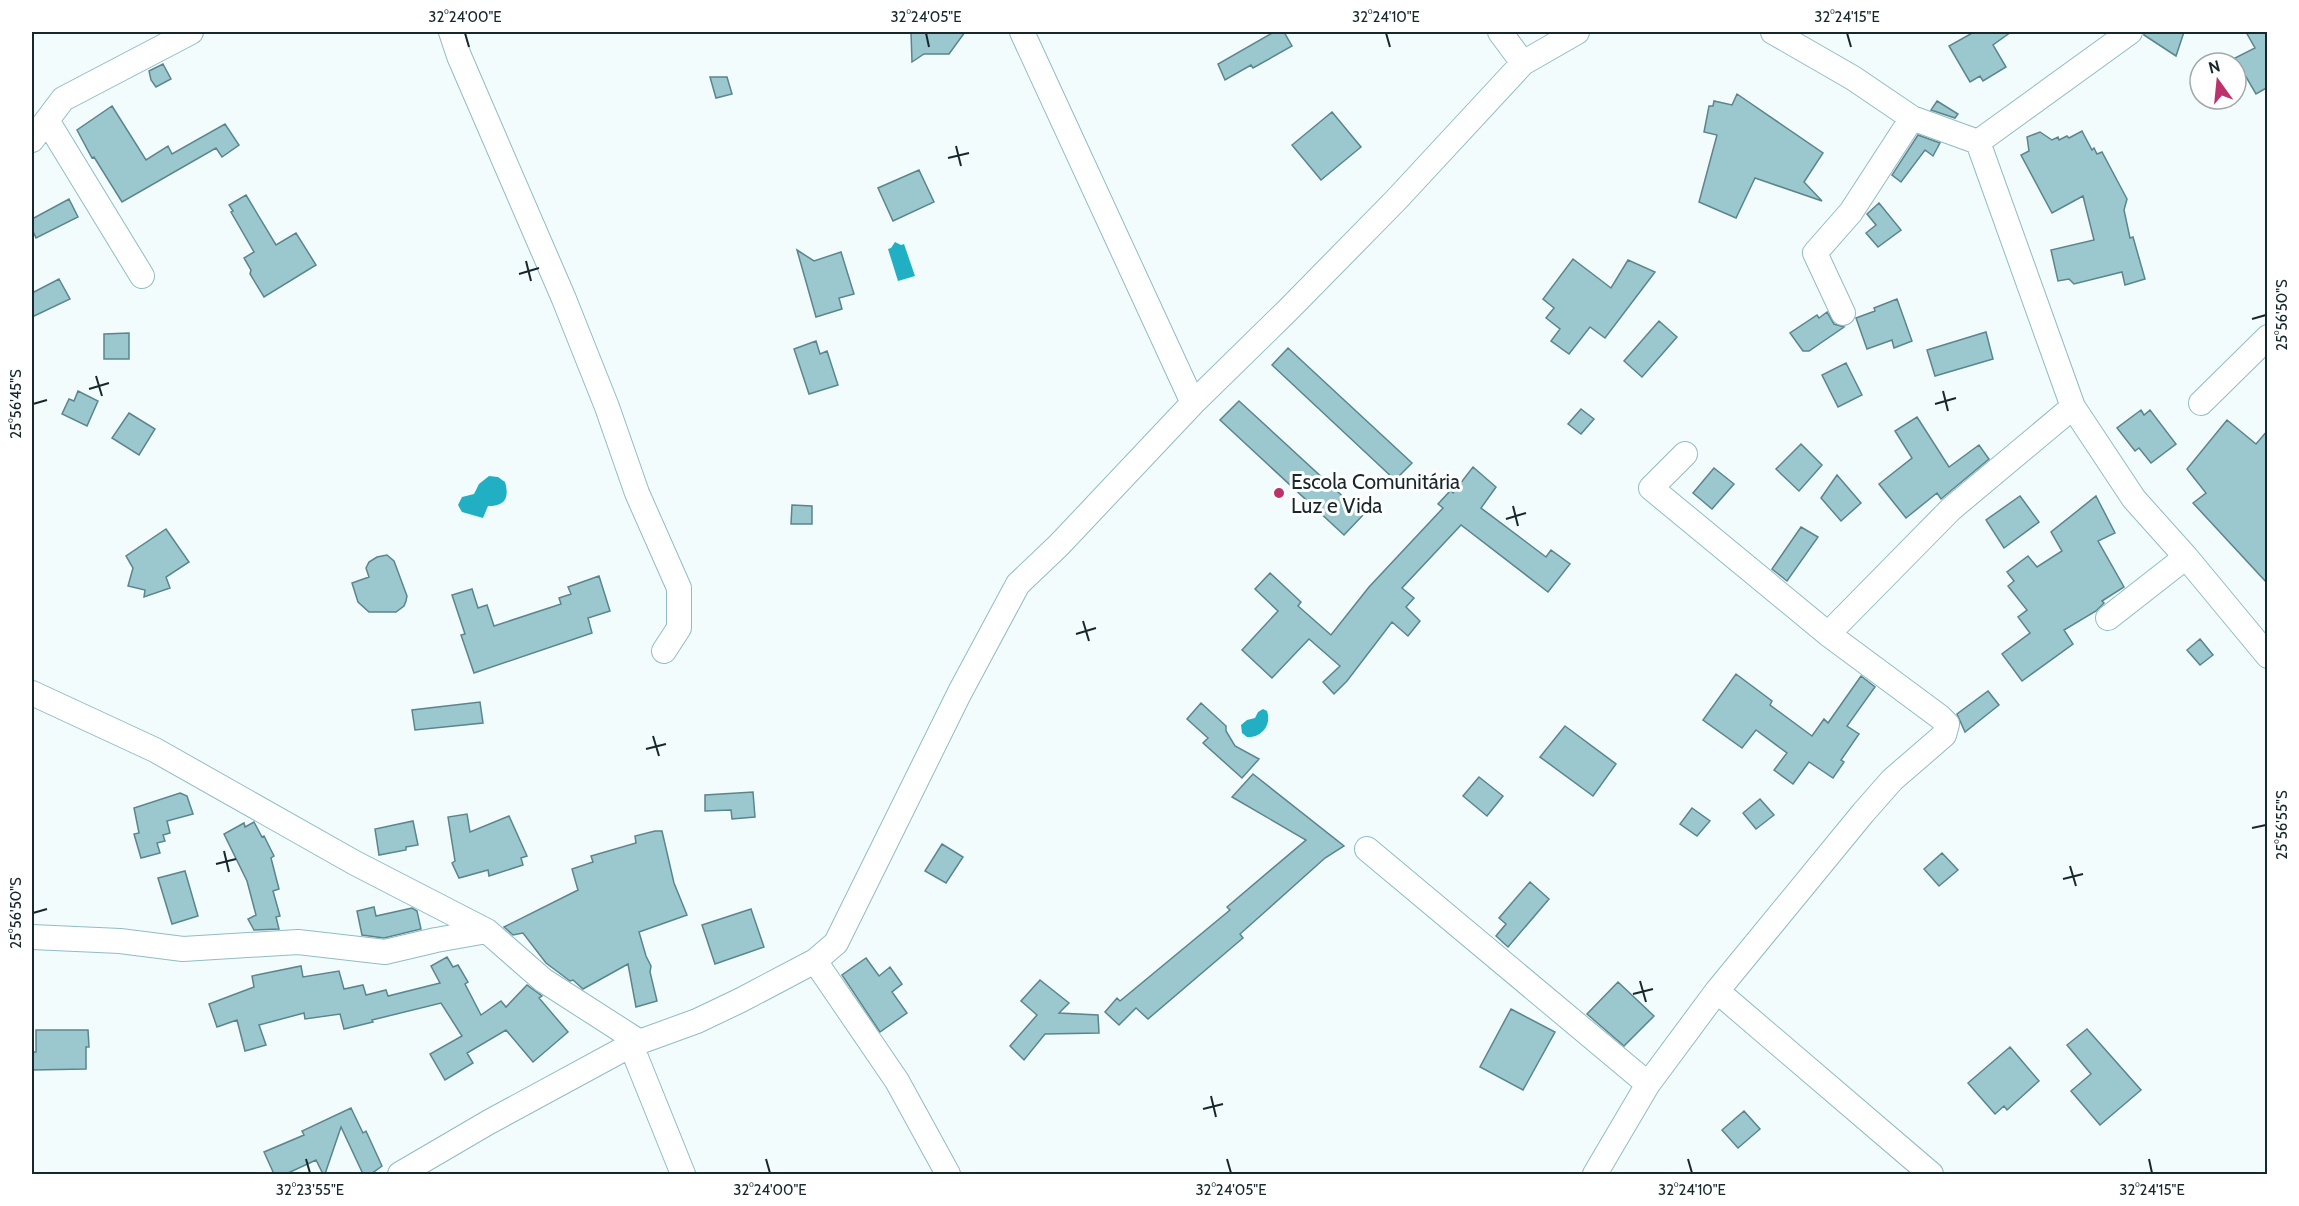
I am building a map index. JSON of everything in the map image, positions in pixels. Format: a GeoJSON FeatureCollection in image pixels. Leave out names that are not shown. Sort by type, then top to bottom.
{"type":"FeatureCollection","features":[{"type":"Feature","properties":{"kind":"street"},"geometry":{"type":"LineString","coordinates":[[32,140],[48,122],[63,99],[191,32]]}},
{"type":"Feature","properties":{"kind":"street"},"geometry":{"type":"LineString","coordinates":[[451,32],[459,56],[577,331],[607,406],[637,493],[679,588],[678,628],[664,651]]}},
{"type":"Feature","properties":{"kind":"street"},"geometry":{"type":"LineString","coordinates":[[1023,32],[1193,403]]}},
{"type":"Feature","properties":{"kind":"street"},"geometry":{"type":"LineString","coordinates":[[1500,32],[1523,63]]}},
{"type":"Feature","properties":{"kind":"street"},"geometry":{"type":"LineString","coordinates":[[400,1174],[489,1122],[634,1043],[697,1021],[815,961],[836,943],[960,692],[1018,584],[1059,545],[1193,403],[1396,200],[1523,63],[1577,32]]}},
{"type":"Feature","properties":{"kind":"street"},"geometry":{"type":"LineString","coordinates":[[1773,32],[1853,78],[1912,118],[1978,142]]}},
{"type":"Feature","properties":{"kind":"street"},"geometry":{"type":"LineString","coordinates":[[1978,142],[2130,32]]}},
{"type":"Feature","properties":{"kind":"street"},"geometry":{"type":"LineString","coordinates":[[1843,313],[1815,253],[1851,212],[1912,118]]}},
{"type":"Feature","properties":{"kind":"street"},"geometry":{"type":"LineString","coordinates":[[48,122],[142,276]]}},
{"type":"Feature","properties":{"kind":"street"},"geometry":{"type":"LineString","coordinates":[[1978,142],[2073,407],[2134,499],[2186,557],[2268,656]]}},
{"type":"Feature","properties":{"kind":"street"},"geometry":{"type":"LineString","coordinates":[[2201,403],[2268,337]]}},
{"type":"Feature","properties":{"kind":"street"},"geometry":{"type":"LineString","coordinates":[[1828,634],[1951,509],[2073,407]]}},
{"type":"Feature","properties":{"kind":"street"},"geometry":{"type":"LineString","coordinates":[[1595,1174],[1648,1084],[1717,991],[1892,780],[1947,730],[1947,724],[1940,717],[1828,634],[1651,488],[1684,454]]}},
{"type":"Feature","properties":{"kind":"street"},"geometry":{"type":"LineString","coordinates":[[2108,618],[2186,557]]}},
{"type":"Feature","properties":{"kind":"street"},"geometry":{"type":"LineString","coordinates":[[32,693],[154,750],[355,863],[487,931],[543,980],[634,1043],[683,1174]]}},
{"type":"Feature","properties":{"kind":"street"},"geometry":{"type":"LineString","coordinates":[[1367,849],[1648,1084]]}},
{"type":"Feature","properties":{"kind":"street"},"geometry":{"type":"LineString","coordinates":[[32,937],[120,941],[183,949],[298,942],[385,952],[487,931]]}},
{"type":"Feature","properties":{"kind":"street"},"geometry":{"type":"LineString","coordinates":[[815,961],[897,1081],[948,1174]]}},
{"type":"Feature","properties":{"kind":"street"},"geometry":{"type":"LineString","coordinates":[[1717,991],[1931,1174]]}},
{"type":"Feature","properties":{"kind":"water"},"geometry":{"type":"Polygon","coordinates":[[[895,242],[904,244],[915,276],[898,281],[888,249],[895,242]]]}},
{"type":"Feature","properties":{"kind":"water"},"geometry":{"type":"Polygon","coordinates":[[[489,476],[498,477],[505,482],[507,493],[502,503],[488,506],[483,518],[462,512],[458,505],[462,497],[474,494],[479,484],[489,476]]]}},
{"type":"Feature","properties":{"kind":"water"},"geometry":{"type":"Polygon","coordinates":[[[1263,709],[1267,711],[1267,726],[1261,733],[1247,737],[1242,733],[1241,725],[1255,718],[1263,709]]]}},
{"type":"Feature","properties":{"kind":"building"},"geometry":{"type":"Polygon","coordinates":[[[911,32],[965,32],[949,54],[924,54],[912,62],[911,32]]]}},
{"type":"Feature","properties":{"kind":"building"},"geometry":{"type":"Polygon","coordinates":[[[1274,32],[1284,32],[1292,46],[1253,68],[1251,65],[1225,80],[1218,64],[1274,32]]]}},
{"type":"Feature","properties":{"kind":"building"},"geometry":{"type":"Polygon","coordinates":[[[1974,32],[2011,32],[1993,45],[2006,67],[1983,81],[1980,76],[1970,82],[1949,46],[1974,32]]]}},
{"type":"Feature","properties":{"kind":"building"},"geometry":{"type":"Polygon","coordinates":[[[2144,32],[2184,32],[2176,56],[2144,35],[2144,32]]]}},
{"type":"Feature","properties":{"kind":"building"},"geometry":{"type":"Polygon","coordinates":[[[2246,32],[2268,32],[2268,87],[2256,94],[2248,80],[2248,52],[2255,48],[2246,32]]]}},
{"type":"Feature","properties":{"kind":"building"},"geometry":{"type":"Polygon","coordinates":[[[163,64],[171,79],[156,87],[149,71],[163,64]]]}},
{"type":"Feature","properties":{"kind":"building"},"geometry":{"type":"Polygon","coordinates":[[[710,77],[727,77],[732,94],[716,98],[710,77]]]}},
{"type":"Feature","properties":{"kind":"building"},"geometry":{"type":"Polygon","coordinates":[[[1737,94],[1823,153],[1804,182],[1822,201],[1755,178],[1736,218],[1699,202],[1717,135],[1704,132],[1709,106],[1713,106],[1714,101],[1732,105],[1737,94]]]}},
{"type":"Feature","properties":{"kind":"building"},"geometry":{"type":"Polygon","coordinates":[[[1937,101],[1958,114],[1955,118],[1931,110],[1937,101]]]}},
{"type":"Feature","properties":{"kind":"building"},"geometry":{"type":"Polygon","coordinates":[[[112,106],[146,160],[168,146],[172,154],[225,124],[239,145],[222,157],[216,148],[122,202],[94,157],[92,158],[77,130],[112,106]]]}},
{"type":"Feature","properties":{"kind":"building"},"geometry":{"type":"Polygon","coordinates":[[[1332,112],[1361,147],[1321,180],[1292,145],[1332,112]]]}},
{"type":"Feature","properties":{"kind":"building"},"geometry":{"type":"Polygon","coordinates":[[[2082,131],[2092,150],[2094,148],[2097,154],[2102,152],[2127,199],[2124,210],[2130,238],[2133,237],[2145,279],[2125,285],[2122,272],[2074,284],[2069,279],[2058,281],[2051,250],[2094,240],[2083,196],[2052,213],[2021,155],[2029,151],[2027,137],[2040,132],[2052,140],[2058,137],[2059,140],[2082,131]]]}},
{"type":"Feature","properties":{"kind":"building"},"geometry":{"type":"Polygon","coordinates":[[[1918,135],[1940,143],[1933,156],[1925,150],[1901,182],[1892,175],[1918,135]]]}},
{"type":"Feature","properties":{"kind":"building"},"geometry":{"type":"Polygon","coordinates":[[[919,170],[934,202],[893,221],[878,188],[919,170]]]}},
{"type":"Feature","properties":{"kind":"building"},"geometry":{"type":"Polygon","coordinates":[[[246,195],[276,245],[296,233],[316,265],[264,297],[250,274],[251,270],[244,258],[254,252],[229,205],[246,195]]]}},
{"type":"Feature","properties":{"kind":"building"},"geometry":{"type":"Polygon","coordinates":[[[69,199],[78,217],[36,238],[32,229],[32,219],[69,199]]]}},
{"type":"Feature","properties":{"kind":"building"},"geometry":{"type":"Polygon","coordinates":[[[1879,203],[1901,230],[1878,247],[1866,233],[1876,225],[1867,214],[1879,203]]]}},
{"type":"Feature","properties":{"kind":"building"},"geometry":{"type":"Polygon","coordinates":[[[797,250],[814,261],[841,252],[854,294],[839,298],[842,309],[816,317],[797,250]]]}},
{"type":"Feature","properties":{"kind":"building"},"geometry":{"type":"Polygon","coordinates":[[[1573,259],[1611,288],[1628,260],[1655,272],[1605,338],[1590,327],[1569,354],[1551,341],[1560,329],[1546,318],[1554,308],[1543,299],[1573,259]]]}},
{"type":"Feature","properties":{"kind":"building"},"geometry":{"type":"Polygon","coordinates":[[[59,279],[70,299],[32,317],[32,293],[59,279]]]}},
{"type":"Feature","properties":{"kind":"building"},"geometry":{"type":"Polygon","coordinates":[[[1897,299],[1912,341],[1894,348],[1892,340],[1867,349],[1856,318],[1897,299]]]}},
{"type":"Feature","properties":{"kind":"building"},"geometry":{"type":"Polygon","coordinates":[[[1827,312],[1834,324],[1844,327],[1809,351],[1803,351],[1790,333],[1817,315],[1819,318],[1827,312]]]}},
{"type":"Feature","properties":{"kind":"building"},"geometry":{"type":"Polygon","coordinates":[[[1659,321],[1677,337],[1642,377],[1624,361],[1659,321]]]}},
{"type":"Feature","properties":{"kind":"building"},"geometry":{"type":"Polygon","coordinates":[[[1986,332],[1993,359],[1935,376],[1927,350],[1986,332]]]}},
{"type":"Feature","properties":{"kind":"building"},"geometry":{"type":"Polygon","coordinates":[[[129,333],[129,359],[104,359],[104,334],[129,333]]]}},
{"type":"Feature","properties":{"kind":"building"},"geometry":{"type":"Polygon","coordinates":[[[816,341],[820,354],[827,351],[838,385],[809,394],[794,349],[816,341]]]}},
{"type":"Feature","properties":{"kind":"building"},"geometry":{"type":"Polygon","coordinates":[[[1288,348],[1412,463],[1395,480],[1272,365],[1288,348]]]}},
{"type":"Feature","properties":{"kind":"building"},"geometry":{"type":"Polygon","coordinates":[[[1846,363],[1862,395],[1838,407],[1822,375],[1846,363]]]}},
{"type":"Feature","properties":{"kind":"building"},"geometry":{"type":"Polygon","coordinates":[[[78,391],[98,401],[87,426],[62,414],[69,399],[74,401],[78,391]]]}},
{"type":"Feature","properties":{"kind":"building"},"geometry":{"type":"Polygon","coordinates":[[[1239,401],[1363,515],[1344,535],[1220,420],[1239,401]]]}},
{"type":"Feature","properties":{"kind":"building"},"geometry":{"type":"Polygon","coordinates":[[[1581,409],[1594,419],[1581,434],[1568,424],[1581,409]]]}},
{"type":"Feature","properties":{"kind":"building"},"geometry":{"type":"Polygon","coordinates":[[[2141,410],[2144,415],[2150,410],[2176,444],[2151,463],[2139,448],[2135,451],[2117,428],[2141,410]]]}},
{"type":"Feature","properties":{"kind":"building"},"geometry":{"type":"Polygon","coordinates":[[[129,413],[155,429],[139,455],[112,438],[129,413]]]}},
{"type":"Feature","properties":{"kind":"building"},"geometry":{"type":"Polygon","coordinates":[[[1917,417],[1949,467],[1979,445],[1989,459],[1941,499],[1937,493],[1906,518],[1879,484],[1912,458],[1895,431],[1917,417]]]}},
{"type":"Feature","properties":{"kind":"building"},"geometry":{"type":"Polygon","coordinates":[[[2227,420],[2256,444],[2268,430],[2268,584],[2193,503],[2206,493],[2187,469],[2227,420]]]}},
{"type":"Feature","properties":{"kind":"building"},"geometry":{"type":"Polygon","coordinates":[[[1801,444],[1822,465],[1799,491],[1776,469],[1801,444]]]}},
{"type":"Feature","properties":{"kind":"building"},"geometry":{"type":"Polygon","coordinates":[[[1473,467],[1496,487],[1481,508],[1546,557],[1551,550],[1570,564],[1548,592],[1461,525],[1402,588],[1414,598],[1406,607],[1420,621],[1408,636],[1392,622],[1347,681],[1334,694],[1323,682],[1340,666],[1309,639],[1272,678],[1242,650],[1278,611],[1255,589],[1270,573],[1301,602],[1298,606],[1331,635],[1369,587],[1443,508],[1438,504],[1451,490],[1453,493],[1473,467]]]}},
{"type":"Feature","properties":{"kind":"building"},"geometry":{"type":"Polygon","coordinates":[[[1714,468],[1734,484],[1712,509],[1693,493],[1714,468]]]}},
{"type":"Feature","properties":{"kind":"building"},"geometry":{"type":"Polygon","coordinates":[[[1837,475],[1861,503],[1841,521],[1821,498],[1837,475]]]}},
{"type":"Feature","properties":{"kind":"building"},"geometry":{"type":"Polygon","coordinates":[[[2020,496],[2039,522],[2004,548],[1986,520],[2020,496]]]}},
{"type":"Feature","properties":{"kind":"building"},"geometry":{"type":"Polygon","coordinates":[[[2096,496],[2115,533],[2098,541],[2124,587],[2102,601],[2104,603],[2096,611],[2064,630],[2073,644],[2022,681],[2002,654],[2030,633],[2018,617],[2027,610],[2008,586],[2014,581],[2007,572],[2028,556],[2037,567],[2062,551],[2051,532],[2096,496]]]}},
{"type":"Feature","properties":{"kind":"building"},"geometry":{"type":"Polygon","coordinates":[[[792,505],[812,506],[812,524],[791,524],[792,505]]]}},
{"type":"Feature","properties":{"kind":"building"},"geometry":{"type":"Polygon","coordinates":[[[1801,527],[1818,537],[1787,581],[1772,569],[1801,527]]]}},
{"type":"Feature","properties":{"kind":"building"},"geometry":{"type":"Polygon","coordinates":[[[166,529],[189,562],[166,577],[170,588],[144,597],[145,590],[128,586],[133,568],[126,556],[166,529]]]}},
{"type":"Feature","properties":{"kind":"building"},"geometry":{"type":"Polygon","coordinates":[[[387,555],[394,561],[407,596],[406,601],[404,606],[396,612],[369,612],[358,602],[352,583],[369,577],[366,568],[369,562],[387,555]]]}},
{"type":"Feature","properties":{"kind":"building"},"geometry":{"type":"Polygon","coordinates":[[[599,576],[610,611],[588,618],[592,633],[474,673],[461,635],[465,634],[452,595],[472,589],[478,608],[487,605],[494,626],[561,604],[559,598],[571,594],[568,587],[599,576]]]}},
{"type":"Feature","properties":{"kind":"building"},"geometry":{"type":"Polygon","coordinates":[[[2200,639],[2213,655],[2200,665],[2187,650],[2200,639]]]}},
{"type":"Feature","properties":{"kind":"building"},"geometry":{"type":"Polygon","coordinates":[[[1736,674],[1772,701],[1770,705],[1812,736],[1824,719],[1828,723],[1861,676],[1875,687],[1847,726],[1859,734],[1841,760],[1844,762],[1833,778],[1809,762],[1793,784],[1774,770],[1787,753],[1756,730],[1742,748],[1703,720],[1736,674]]]}},
{"type":"Feature","properties":{"kind":"building"},"geometry":{"type":"Polygon","coordinates":[[[1988,691],[1999,705],[1965,732],[1957,714],[1988,691]]]}},
{"type":"Feature","properties":{"kind":"building"},"geometry":{"type":"Polygon","coordinates":[[[480,702],[483,723],[415,730],[412,710],[480,702]]]}},
{"type":"Feature","properties":{"kind":"building"},"geometry":{"type":"Polygon","coordinates":[[[1201,703],[1226,726],[1226,731],[1235,746],[1259,759],[1242,778],[1203,743],[1208,738],[1187,719],[1201,703]]]}},
{"type":"Feature","properties":{"kind":"building"},"geometry":{"type":"Polygon","coordinates":[[[1565,726],[1616,764],[1593,796],[1540,757],[1565,726]]]}},
{"type":"Feature","properties":{"kind":"building"},"geometry":{"type":"Polygon","coordinates":[[[1253,774],[1344,846],[1325,858],[1240,934],[1243,938],[1148,1019],[1136,1008],[1119,1025],[1105,1012],[1117,998],[1120,1001],[1230,910],[1227,907],[1306,840],[1232,797],[1253,774]]]}},
{"type":"Feature","properties":{"kind":"building"},"geometry":{"type":"Polygon","coordinates":[[[1479,777],[1503,796],[1487,816],[1463,796],[1479,777]]]}},
{"type":"Feature","properties":{"kind":"building"},"geometry":{"type":"Polygon","coordinates":[[[753,792],[755,817],[732,819],[731,810],[705,811],[705,795],[753,792]]]}},
{"type":"Feature","properties":{"kind":"building"},"geometry":{"type":"Polygon","coordinates":[[[180,793],[187,796],[193,814],[167,821],[170,833],[163,835],[165,841],[157,843],[160,853],[141,858],[134,834],[139,833],[134,808],[180,793]]]}},
{"type":"Feature","properties":{"kind":"building"},"geometry":{"type":"Polygon","coordinates":[[[1760,799],[1774,815],[1756,829],[1743,813],[1760,799]]]}},
{"type":"Feature","properties":{"kind":"building"},"geometry":{"type":"Polygon","coordinates":[[[1692,808],[1710,821],[1697,836],[1680,824],[1692,808]]]}},
{"type":"Feature","properties":{"kind":"building"},"geometry":{"type":"Polygon","coordinates":[[[467,814],[470,832],[509,816],[527,856],[521,858],[523,865],[489,876],[488,870],[459,878],[452,863],[455,861],[448,817],[467,814]]]}},
{"type":"Feature","properties":{"kind":"building"},"geometry":{"type":"Polygon","coordinates":[[[413,821],[418,845],[406,847],[406,850],[379,855],[375,829],[413,821]]]}},
{"type":"Feature","properties":{"kind":"building"},"geometry":{"type":"Polygon","coordinates":[[[254,822],[274,856],[271,858],[279,889],[273,891],[280,916],[276,917],[279,929],[254,930],[248,919],[256,915],[247,881],[224,834],[244,823],[245,827],[254,822]]]}},
{"type":"Feature","properties":{"kind":"building"},"geometry":{"type":"Polygon","coordinates":[[[662,831],[674,883],[687,915],[639,932],[651,966],[650,972],[657,1001],[636,1007],[628,964],[583,989],[546,963],[523,933],[513,935],[504,927],[578,890],[572,869],[593,862],[591,856],[636,843],[635,836],[662,831]]]}},
{"type":"Feature","properties":{"kind":"building"},"geometry":{"type":"Polygon","coordinates":[[[942,844],[963,857],[946,883],[925,871],[942,844]]]}},
{"type":"Feature","properties":{"kind":"building"},"geometry":{"type":"Polygon","coordinates":[[[1942,853],[1958,870],[1939,886],[1924,869],[1942,853]]]}},
{"type":"Feature","properties":{"kind":"building"},"geometry":{"type":"Polygon","coordinates":[[[185,871],[198,916],[172,924],[158,878],[185,871]]]}},
{"type":"Feature","properties":{"kind":"building"},"geometry":{"type":"Polygon","coordinates":[[[1530,882],[1549,899],[1508,947],[1496,936],[1506,924],[1499,918],[1530,882]]]}},
{"type":"Feature","properties":{"kind":"building"},"geometry":{"type":"Polygon","coordinates":[[[374,907],[376,916],[412,908],[417,911],[421,929],[384,938],[362,935],[357,911],[374,907]]]}},
{"type":"Feature","properties":{"kind":"building"},"geometry":{"type":"Polygon","coordinates":[[[751,909],[764,947],[715,964],[702,925],[751,909]]]}},
{"type":"Feature","properties":{"kind":"building"},"geometry":{"type":"Polygon","coordinates":[[[447,957],[453,967],[458,965],[468,982],[465,984],[481,1015],[501,1001],[506,1007],[527,985],[542,996],[539,998],[568,1032],[533,1062],[506,1030],[467,1053],[473,1063],[445,1080],[430,1054],[462,1036],[441,1003],[344,1029],[340,1014],[305,1019],[304,1013],[259,1025],[266,1045],[245,1051],[237,1020],[217,1027],[209,1004],[254,987],[252,976],[301,966],[303,977],[339,971],[344,989],[363,985],[366,995],[386,990],[388,996],[440,983],[431,966],[447,957]]]}},
{"type":"Feature","properties":{"kind":"building"},"geometry":{"type":"Polygon","coordinates":[[[866,958],[879,976],[890,967],[902,984],[892,992],[907,1013],[880,1032],[842,975],[866,958]]]}},
{"type":"Feature","properties":{"kind":"building"},"geometry":{"type":"Polygon","coordinates":[[[1040,980],[1069,1003],[1059,1013],[1098,1015],[1099,1033],[1045,1034],[1024,1060],[1010,1046],[1037,1015],[1021,1001],[1040,980]]]}},
{"type":"Feature","properties":{"kind":"building"},"geometry":{"type":"Polygon","coordinates":[[[1618,982],[1654,1016],[1624,1046],[1587,1014],[1618,982]]]}},
{"type":"Feature","properties":{"kind":"building"},"geometry":{"type":"Polygon","coordinates":[[[1511,1009],[1555,1032],[1523,1090],[1480,1067],[1511,1009]]]}},
{"type":"Feature","properties":{"kind":"building"},"geometry":{"type":"Polygon","coordinates":[[[2087,1029],[2141,1090],[2100,1125],[2071,1091],[2091,1074],[2067,1045],[2087,1029]]]}},
{"type":"Feature","properties":{"kind":"building"},"geometry":{"type":"Polygon","coordinates":[[[36,1030],[88,1030],[89,1047],[86,1047],[86,1069],[32,1070],[32,1052],[36,1052],[36,1030]]]}},
{"type":"Feature","properties":{"kind":"building"},"geometry":{"type":"Polygon","coordinates":[[[2010,1047],[2039,1081],[2007,1110],[2004,1106],[1995,1114],[1968,1083],[2010,1047]]]}},
{"type":"Feature","properties":{"kind":"building"},"geometry":{"type":"Polygon","coordinates":[[[351,1108],[363,1133],[366,1131],[382,1166],[371,1174],[363,1174],[341,1127],[325,1174],[316,1160],[286,1174],[274,1174],[264,1152],[304,1135],[302,1131],[351,1108]]]}},
{"type":"Feature","properties":{"kind":"building"},"geometry":{"type":"Polygon","coordinates":[[[1744,1111],[1760,1129],[1738,1148],[1722,1130],[1744,1111]]]}},
{"type":"Feature","properties":{"kind":"place","name":"Escola Comunitária Luz e Vida"},"geometry":{"type":"Point","coordinates":[1279,493]}}]}
